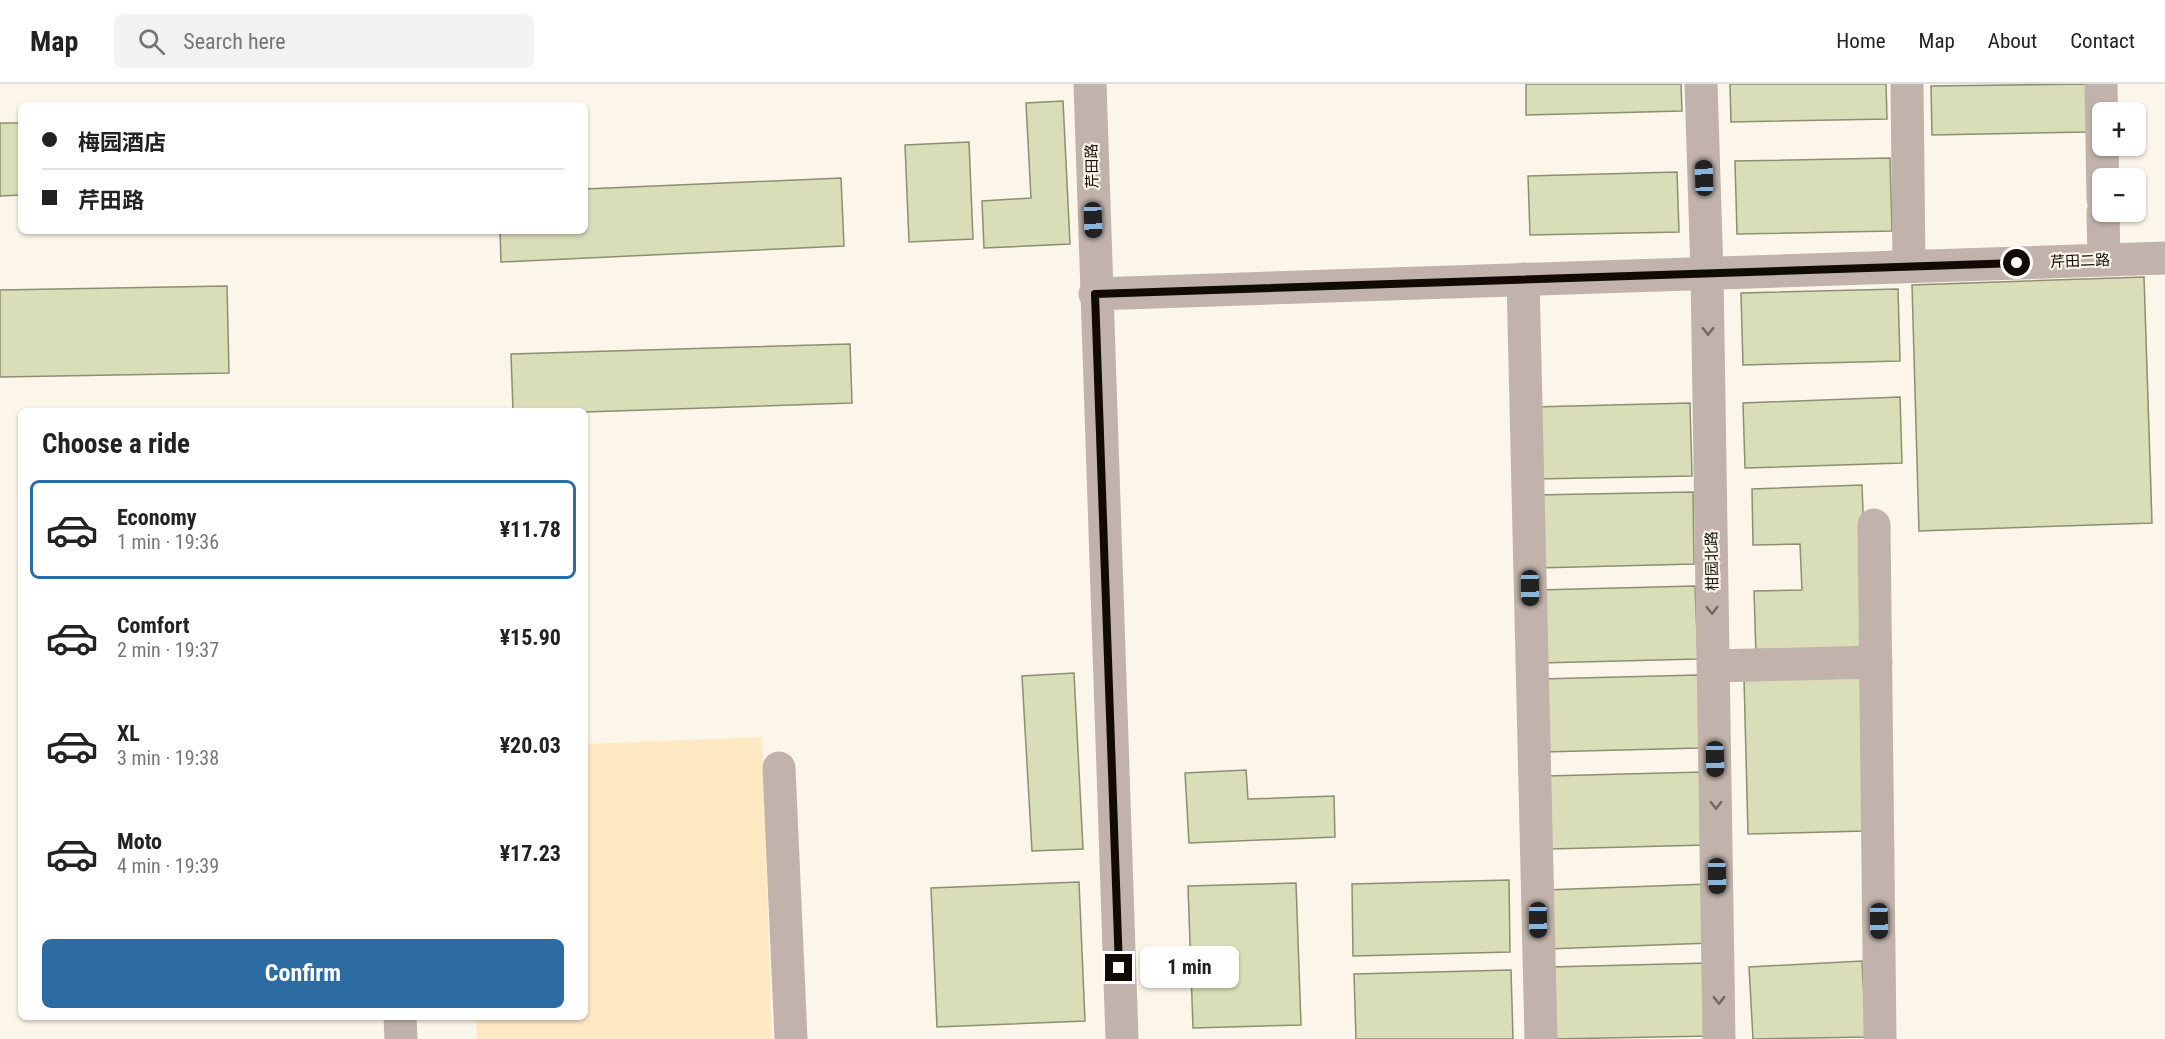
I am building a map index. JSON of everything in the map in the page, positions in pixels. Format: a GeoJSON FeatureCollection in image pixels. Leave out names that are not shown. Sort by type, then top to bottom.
{"type":"FeatureCollection","features":[{"type":"Feature","properties":{"kind":"street","name":"芹田路"},"geometry":{"type":"LineString","coordinates":[[1090,84],[1095,294],[1122,1039]]}},
{"type":"Feature","properties":{"kind":"street","name":"柑园北路"},"geometry":{"type":"LineString","coordinates":[[1701,84],[1707,273],[1719,1039]]}},
{"type":"Feature","properties":{"kind":"street"},"geometry":{"type":"LineString","coordinates":[[1907,84],[1909,266]]}},
{"type":"Feature","properties":{"kind":"street"},"geometry":{"type":"LineString","coordinates":[[2101,84],[2102,168]]}},
{"type":"Feature","properties":{"kind":"street"},"geometry":{"type":"LineString","coordinates":[[2103,222],[2104,260]]}},
{"type":"Feature","properties":{"kind":"street","name":"芹田二路"},"geometry":{"type":"LineString","coordinates":[[1095,294],[2165,258]]}},
{"type":"Feature","properties":{"kind":"street"},"geometry":{"type":"LineString","coordinates":[[1523,279],[1541,1039]]}},
{"type":"Feature","properties":{"kind":"street"},"geometry":{"type":"LineString","coordinates":[[1874,525],[1880,1039]]}},
{"type":"Feature","properties":{"kind":"street"},"geometry":{"type":"LineString","coordinates":[[1713,666],[1876,662]]}},
{"type":"Feature","properties":{"kind":"street"},"geometry":{"type":"LineString","coordinates":[[778,768],[791,1039]]}},
{"type":"Feature","properties":{"kind":"street"},"geometry":{"type":"LineString","coordinates":[[400,1020],[401,1039]]}},
{"type":"Feature","properties":{"kind":"shaded area"},"geometry":{"type":"Polygon","coordinates":[[[762,737],[772,1039],[477,1039],[476,1020],[588,1020],[588,744],[762,737]]]}},
{"type":"Feature","properties":{"kind":"building"},"geometry":{"type":"Polygon","coordinates":[[[1526,84],[1681,84],[1682,111],[1526,115],[1526,84]]]}},
{"type":"Feature","properties":{"kind":"building"},"geometry":{"type":"Polygon","coordinates":[[[1730,84],[1886,84],[1887,119],[1731,122],[1730,84]]]}},
{"type":"Feature","properties":{"kind":"building"},"geometry":{"type":"Polygon","coordinates":[[[2086,84],[2087,132],[1932,135],[1931,86],[2086,84]]]}},
{"type":"Feature","properties":{"kind":"building"},"geometry":{"type":"Polygon","coordinates":[[[1063,101],[1070,244],[984,248],[982,201],[1031,198],[1026,103],[1063,101]]]}},
{"type":"Feature","properties":{"kind":"building"},"geometry":{"type":"Polygon","coordinates":[[[0,123],[18,123],[18,195],[0,196],[0,123]]]}},
{"type":"Feature","properties":{"kind":"building"},"geometry":{"type":"Polygon","coordinates":[[[969,142],[973,239],[909,242],[905,145],[969,142]]]}},
{"type":"Feature","properties":{"kind":"building"},"geometry":{"type":"Polygon","coordinates":[[[1890,158],[1892,231],[1737,234],[1735,161],[1890,158]]]}},
{"type":"Feature","properties":{"kind":"building"},"geometry":{"type":"Polygon","coordinates":[[[1677,172],[1679,232],[1530,235],[1528,176],[1677,172]]]}},
{"type":"Feature","properties":{"kind":"building"},"geometry":{"type":"Polygon","coordinates":[[[841,178],[844,246],[501,262],[500,234],[588,234],[588,189],[841,178]]]}},
{"type":"Feature","properties":{"kind":"building"},"geometry":{"type":"Polygon","coordinates":[[[2144,277],[2152,523],[1919,531],[1912,285],[2144,277]]]}},
{"type":"Feature","properties":{"kind":"building"},"geometry":{"type":"Polygon","coordinates":[[[227,286],[229,373],[0,377],[0,290],[227,286]]]}},
{"type":"Feature","properties":{"kind":"building"},"geometry":{"type":"Polygon","coordinates":[[[1898,289],[1900,361],[1743,365],[1741,293],[1898,289]]]}},
{"type":"Feature","properties":{"kind":"building"},"geometry":{"type":"Polygon","coordinates":[[[850,344],[852,403],[588,412],[588,408],[513,408],[511,354],[850,344]]]}},
{"type":"Feature","properties":{"kind":"building"},"geometry":{"type":"Polygon","coordinates":[[[1900,397],[1902,463],[1745,468],[1743,403],[1900,397]]]}},
{"type":"Feature","properties":{"kind":"building"},"geometry":{"type":"Polygon","coordinates":[[[1690,403],[1692,476],[1535,479],[1533,407],[1690,403]]]}},
{"type":"Feature","properties":{"kind":"building"},"geometry":{"type":"Polygon","coordinates":[[[1862,485],[1868,651],[1756,655],[1754,591],[1802,590],[1800,544],[1753,545],[1752,489],[1862,485]]]}},
{"type":"Feature","properties":{"kind":"building"},"geometry":{"type":"Polygon","coordinates":[[[1693,492],[1694,564],[1537,568],[1535,495],[1693,492]]]}},
{"type":"Feature","properties":{"kind":"building"},"geometry":{"type":"Polygon","coordinates":[[[1695,586],[1698,659],[1540,663],[1538,590],[1695,586]]]}},
{"type":"Feature","properties":{"kind":"building"},"geometry":{"type":"Polygon","coordinates":[[[1074,673],[1083,849],[1032,851],[1022,676],[1074,673]]]}},
{"type":"Feature","properties":{"kind":"building"},"geometry":{"type":"Polygon","coordinates":[[[1698,675],[1700,748],[1543,752],[1540,679],[1698,675]]]}},
{"type":"Feature","properties":{"kind":"building"},"geometry":{"type":"Polygon","coordinates":[[[1865,675],[1865,831],[1748,834],[1744,678],[1865,675]]]}},
{"type":"Feature","properties":{"kind":"building"},"geometry":{"type":"Polygon","coordinates":[[[1246,770],[1248,799],[1334,796],[1335,837],[1189,843],[1185,773],[1246,770]]]}},
{"type":"Feature","properties":{"kind":"building"},"geometry":{"type":"Polygon","coordinates":[[[1704,772],[1706,845],[1549,849],[1546,776],[1704,772]]]}},
{"type":"Feature","properties":{"kind":"building"},"geometry":{"type":"Polygon","coordinates":[[[1509,880],[1510,952],[1353,956],[1352,884],[1509,880]]]}},
{"type":"Feature","properties":{"kind":"building"},"geometry":{"type":"Polygon","coordinates":[[[1079,882],[1085,1021],[937,1027],[931,888],[1079,882]]]}},
{"type":"Feature","properties":{"kind":"building"},"geometry":{"type":"Polygon","coordinates":[[[1296,883],[1301,1025],[1193,1028],[1188,886],[1296,883]]]}},
{"type":"Feature","properties":{"kind":"building"},"geometry":{"type":"Polygon","coordinates":[[[1709,884],[1711,943],[1547,949],[1545,890],[1709,884]]]}},
{"type":"Feature","properties":{"kind":"building"},"geometry":{"type":"Polygon","coordinates":[[[1862,961],[1866,1037],[1753,1039],[1749,967],[1862,961]]]}},
{"type":"Feature","properties":{"kind":"building"},"geometry":{"type":"Polygon","coordinates":[[[1708,963],[1710,1036],[1552,1039],[1551,967],[1708,963]]]}},
{"type":"Feature","properties":{"kind":"building"},"geometry":{"type":"Polygon","coordinates":[[[1511,970],[1513,1039],[1356,1039],[1354,974],[1511,970]]]}},
{"type":"Feature","properties":{"kind":"route"},"geometry":{"type":"LineString","coordinates":[[1119,968],[1095,294],[2017,263]]}}]}
